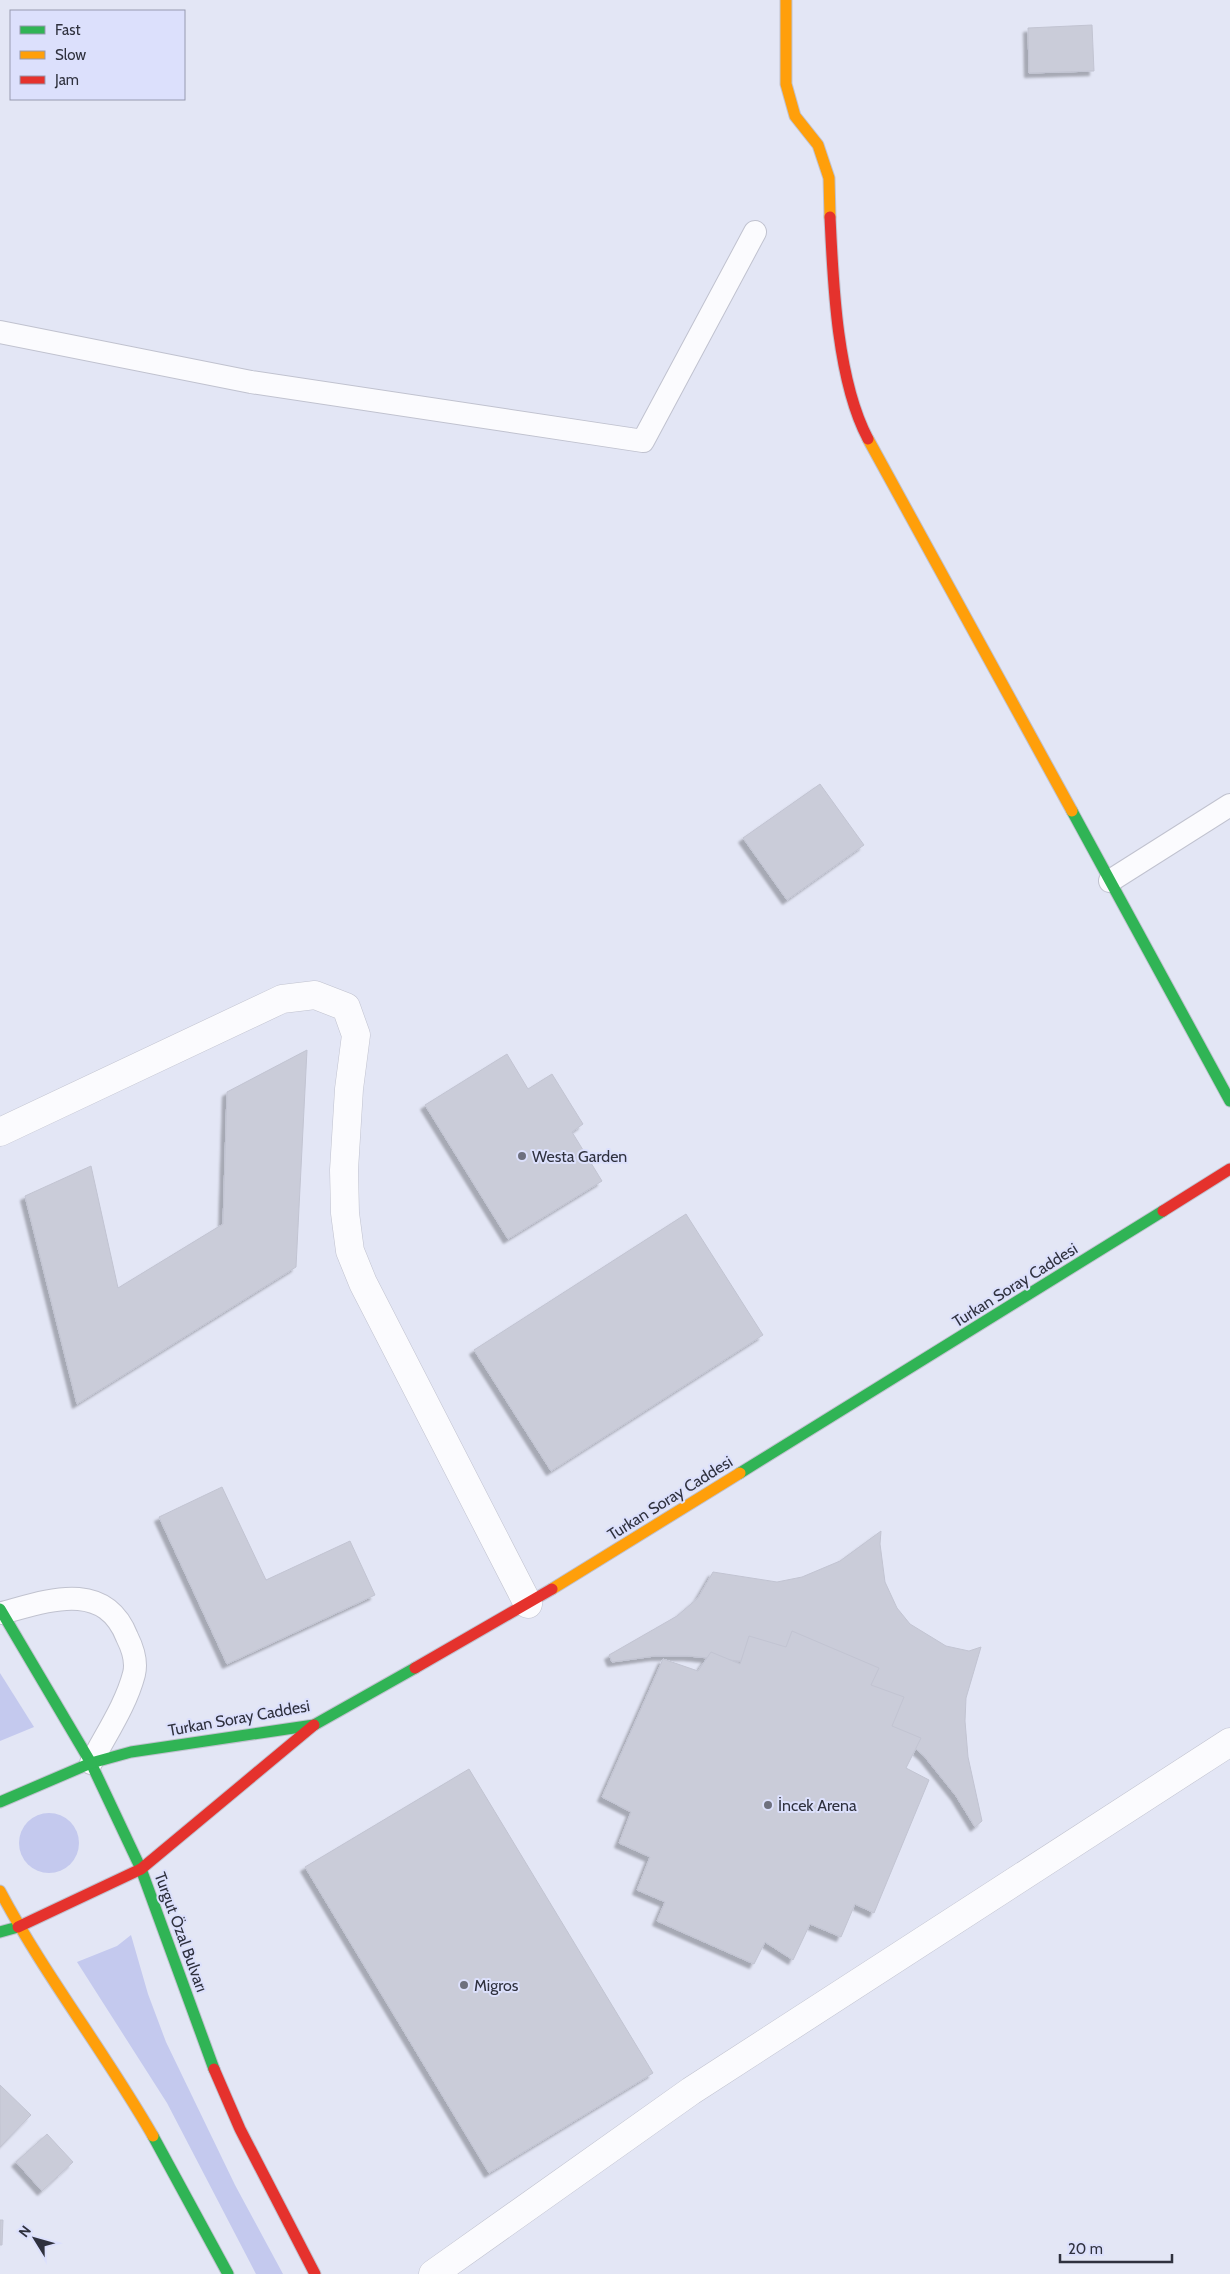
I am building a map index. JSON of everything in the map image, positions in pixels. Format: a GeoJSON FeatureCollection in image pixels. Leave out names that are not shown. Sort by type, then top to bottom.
{"type":"FeatureCollection","features":[{"type":"Feature","properties":{"kind":"street"},"geometry":{"type":"LineString","coordinates":[[786,0],[786,84],[796,116],[818,145],[829,178],[834,283],[844,365],[857,418],[1230,1101]]}},
{"type":"Feature","properties":{"kind":"street"},"geometry":{"type":"LineString","coordinates":[[0,1132],[282,999],[315,995],[346,1008],[356,1034],[349,1089],[344,1170],[345,1213],[350,1251],[368,1292],[528,1604]]}},
{"type":"Feature","properties":{"kind":"street","name":"Turkan Soray Caddesi"},"geometry":{"type":"LineString","coordinates":[[0,1802],[91,1763],[131,1752],[314,1725],[528,1604],[1230,1169]]}},
{"type":"Feature","properties":{"kind":"street","name":"Turgut Özal Bulvarı"},"geometry":{"type":"LineString","coordinates":[[1,1611],[91,1763],[141,1868],[203,2042],[240,2129],[315,2274]]}},
{"type":"Feature","properties":{"kind":"street"},"geometry":{"type":"LineString","coordinates":[[0,1932],[18,1927],[141,1868],[314,1725]]}},
{"type":"Feature","properties":{"kind":"street"},"geometry":{"type":"LineString","coordinates":[[434,2274],[691,2091],[1230,1742]]}},
{"type":"Feature","properties":{"kind":"street"},"geometry":{"type":"LineString","coordinates":[[0,1891],[18,1927],[91,2035],[129,2096],[228,2274]]}},
{"type":"Feature","properties":{"kind":"lane"},"geometry":{"type":"LineString","coordinates":[[0,332],[251,382],[643,441],[755,232]]}},
{"type":"Feature","properties":{"kind":"lane"},"geometry":{"type":"LineString","coordinates":[[1110,881],[1230,805]]}},
{"type":"Feature","properties":{"kind":"lane"},"geometry":{"type":"LineString","coordinates":[[1,1611],[56,1599],[81,1598],[103,1605],[124,1628],[132,1649],[134,1671],[128,1693],[91,1763]]}},
{"type":"Feature","properties":{"kind":"shaded area"},"geometry":{"type":"Polygon","coordinates":[[[0,1673],[34,1727],[0,1741],[0,1673]]]}},
{"type":"Feature","properties":{"kind":"shaded area"},"geometry":{"type":"Polygon","coordinates":[[[49,1813],[65,1818],[70,1822],[74,1827],[79,1843],[74,1859],[70,1864],[65,1868],[49,1873],[33,1868],[28,1864],[24,1859],[19,1843],[24,1827],[28,1822],[33,1818],[49,1813]]]}},
{"type":"Feature","properties":{"kind":"shaded area"},"geometry":{"type":"Polygon","coordinates":[[[131,1935],[148,1994],[166,2042],[235,2185],[283,2274],[256,2274],[167,2103],[77,1962],[117,1946],[131,1935]]]}},
{"type":"Feature","properties":{"kind":"building"},"geometry":{"type":"Polygon","coordinates":[[[1092,25],[1094,71],[1029,73],[1028,28],[1092,25]]]}},
{"type":"Feature","properties":{"kind":"building"},"geometry":{"type":"Polygon","coordinates":[[[820,784],[864,845],[787,900],[743,838],[820,784]]]}},
{"type":"Feature","properties":{"kind":"building"},"geometry":{"type":"Polygon","coordinates":[[[307,1050],[296,1267],[77,1404],[25,1196],[91,1166],[118,1288],[223,1224],[227,1092],[307,1050]]]}},
{"type":"Feature","properties":{"kind":"building","name":"Westa Garden"},"geometry":{"type":"Polygon","coordinates":[[[507,1054],[528,1089],[552,1074],[583,1124],[572,1132],[602,1181],[508,1239],[425,1105],[507,1054]]]}},
{"type":"Feature","properties":{"kind":"building"},"geometry":{"type":"Polygon","coordinates":[[[686,1214],[763,1335],[551,1471],[474,1350],[686,1214]]]}},
{"type":"Feature","properties":{"kind":"building"},"geometry":{"type":"Polygon","coordinates":[[[222,1487],[266,1580],[350,1541],[375,1595],[227,1664],[159,1517],[222,1487]]]}},
{"type":"Feature","properties":{"kind":"building"},"geometry":{"type":"Polygon","coordinates":[[[881,1531],[880,1544],[885,1582],[897,1608],[910,1624],[946,1646],[969,1651],[981,1647],[966,1698],[965,1721],[968,1757],[982,1821],[975,1827],[956,1796],[924,1756],[901,1736],[864,1710],[818,1685],[749,1662],[688,1656],[655,1656],[612,1662],[609,1655],[677,1616],[698,1598],[713,1572],[777,1582],[802,1577],[840,1561],[881,1531]]]}},
{"type":"Feature","properties":{"kind":"building","name":"İncek Arena"},"geometry":{"type":"Polygon","coordinates":[[[792,1631],[879,1668],[871,1685],[904,1697],[892,1726],[921,1738],[906,1768],[929,1780],[874,1913],[855,1904],[841,1937],[810,1924],[793,1960],[765,1942],[754,1964],[657,1921],[665,1902],[637,1890],[650,1857],[619,1843],[631,1812],[602,1797],[663,1659],[698,1671],[711,1652],[740,1664],[749,1636],[786,1647],[792,1631]]]}},
{"type":"Feature","properties":{"kind":"building"},"geometry":{"type":"Polygon","coordinates":[[[469,1769],[653,2073],[489,2173],[305,1867],[469,1769]]]}},
{"type":"Feature","properties":{"kind":"building"},"geometry":{"type":"Polygon","coordinates":[[[0,2085],[31,2115],[0,2147],[0,2085]]]}},
{"type":"Feature","properties":{"kind":"building"},"geometry":{"type":"Polygon","coordinates":[[[47,2134],[73,2162],[42,2191],[16,2162],[47,2134]]]}},
{"type":"Feature","properties":{"kind":"building"},"geometry":{"type":"Polygon","coordinates":[[[0,2220],[3,2220],[2,2245],[0,2245],[0,2220]]]}},
{"type":"Feature","properties":{"kind":"traffic: fast"},"geometry":{"type":"LineString","coordinates":[[1072,811],[1230,1101]]}},
{"type":"Feature","properties":{"kind":"traffic: fast"},"geometry":{"type":"LineString","coordinates":[[740,1473],[1163,1211]]}},
{"type":"Feature","properties":{"kind":"traffic: fast"},"geometry":{"type":"LineString","coordinates":[[0,1609],[91,1763],[141,1869],[214,2069]]}},
{"type":"Feature","properties":{"kind":"traffic: fast"},"geometry":{"type":"LineString","coordinates":[[91,1763],[131,1752],[314,1725],[415,1668]]}},
{"type":"Feature","properties":{"kind":"traffic: fast"},"geometry":{"type":"LineString","coordinates":[[0,1802],[91,1763]]}},
{"type":"Feature","properties":{"kind":"traffic: fast"},"geometry":{"type":"LineString","coordinates":[[0,1932],[18,1927]]}},
{"type":"Feature","properties":{"kind":"traffic: fast"},"geometry":{"type":"LineString","coordinates":[[153,2136],[228,2274]]}},
{"type":"Feature","properties":{"kind":"traffic: slow"},"geometry":{"type":"LineString","coordinates":[[786,0],[786,84],[795,116],[818,145],[829,178],[830,217]]}},
{"type":"Feature","properties":{"kind":"traffic: slow"},"geometry":{"type":"LineString","coordinates":[[868,439],[1072,811]]}},
{"type":"Feature","properties":{"kind":"traffic: slow"},"geometry":{"type":"LineString","coordinates":[[552,1589],[740,1473]]}},
{"type":"Feature","properties":{"kind":"traffic: slow"},"geometry":{"type":"LineString","coordinates":[[0,1891],[36,1953],[153,2136]]}},
{"type":"Feature","properties":{"kind":"traffic: jam"},"geometry":{"type":"LineString","coordinates":[[830,217],[835,301],[843,361],[849,389],[868,439]]}},
{"type":"Feature","properties":{"kind":"traffic: jam"},"geometry":{"type":"LineString","coordinates":[[1163,1211],[1230,1169]]}},
{"type":"Feature","properties":{"kind":"traffic: jam"},"geometry":{"type":"LineString","coordinates":[[415,1668],[552,1589]]}},
{"type":"Feature","properties":{"kind":"traffic: jam"},"geometry":{"type":"LineString","coordinates":[[141,1869],[314,1725]]}},
{"type":"Feature","properties":{"kind":"traffic: jam"},"geometry":{"type":"LineString","coordinates":[[18,1927],[141,1869]]}},
{"type":"Feature","properties":{"kind":"traffic: jam"},"geometry":{"type":"LineString","coordinates":[[214,2069],[240,2129],[315,2274]]}},
{"type":"Feature","properties":{"kind":"place","name":"Westa Garden"},"geometry":{"type":"Point","coordinates":[522,1156]}},
{"type":"Feature","properties":{"kind":"place","name":"İncek Arena"},"geometry":{"type":"Point","coordinates":[768,1805]}},
{"type":"Feature","properties":{"kind":"place","name":"Migros"},"geometry":{"type":"Point","coordinates":[464,1985]}}]}
